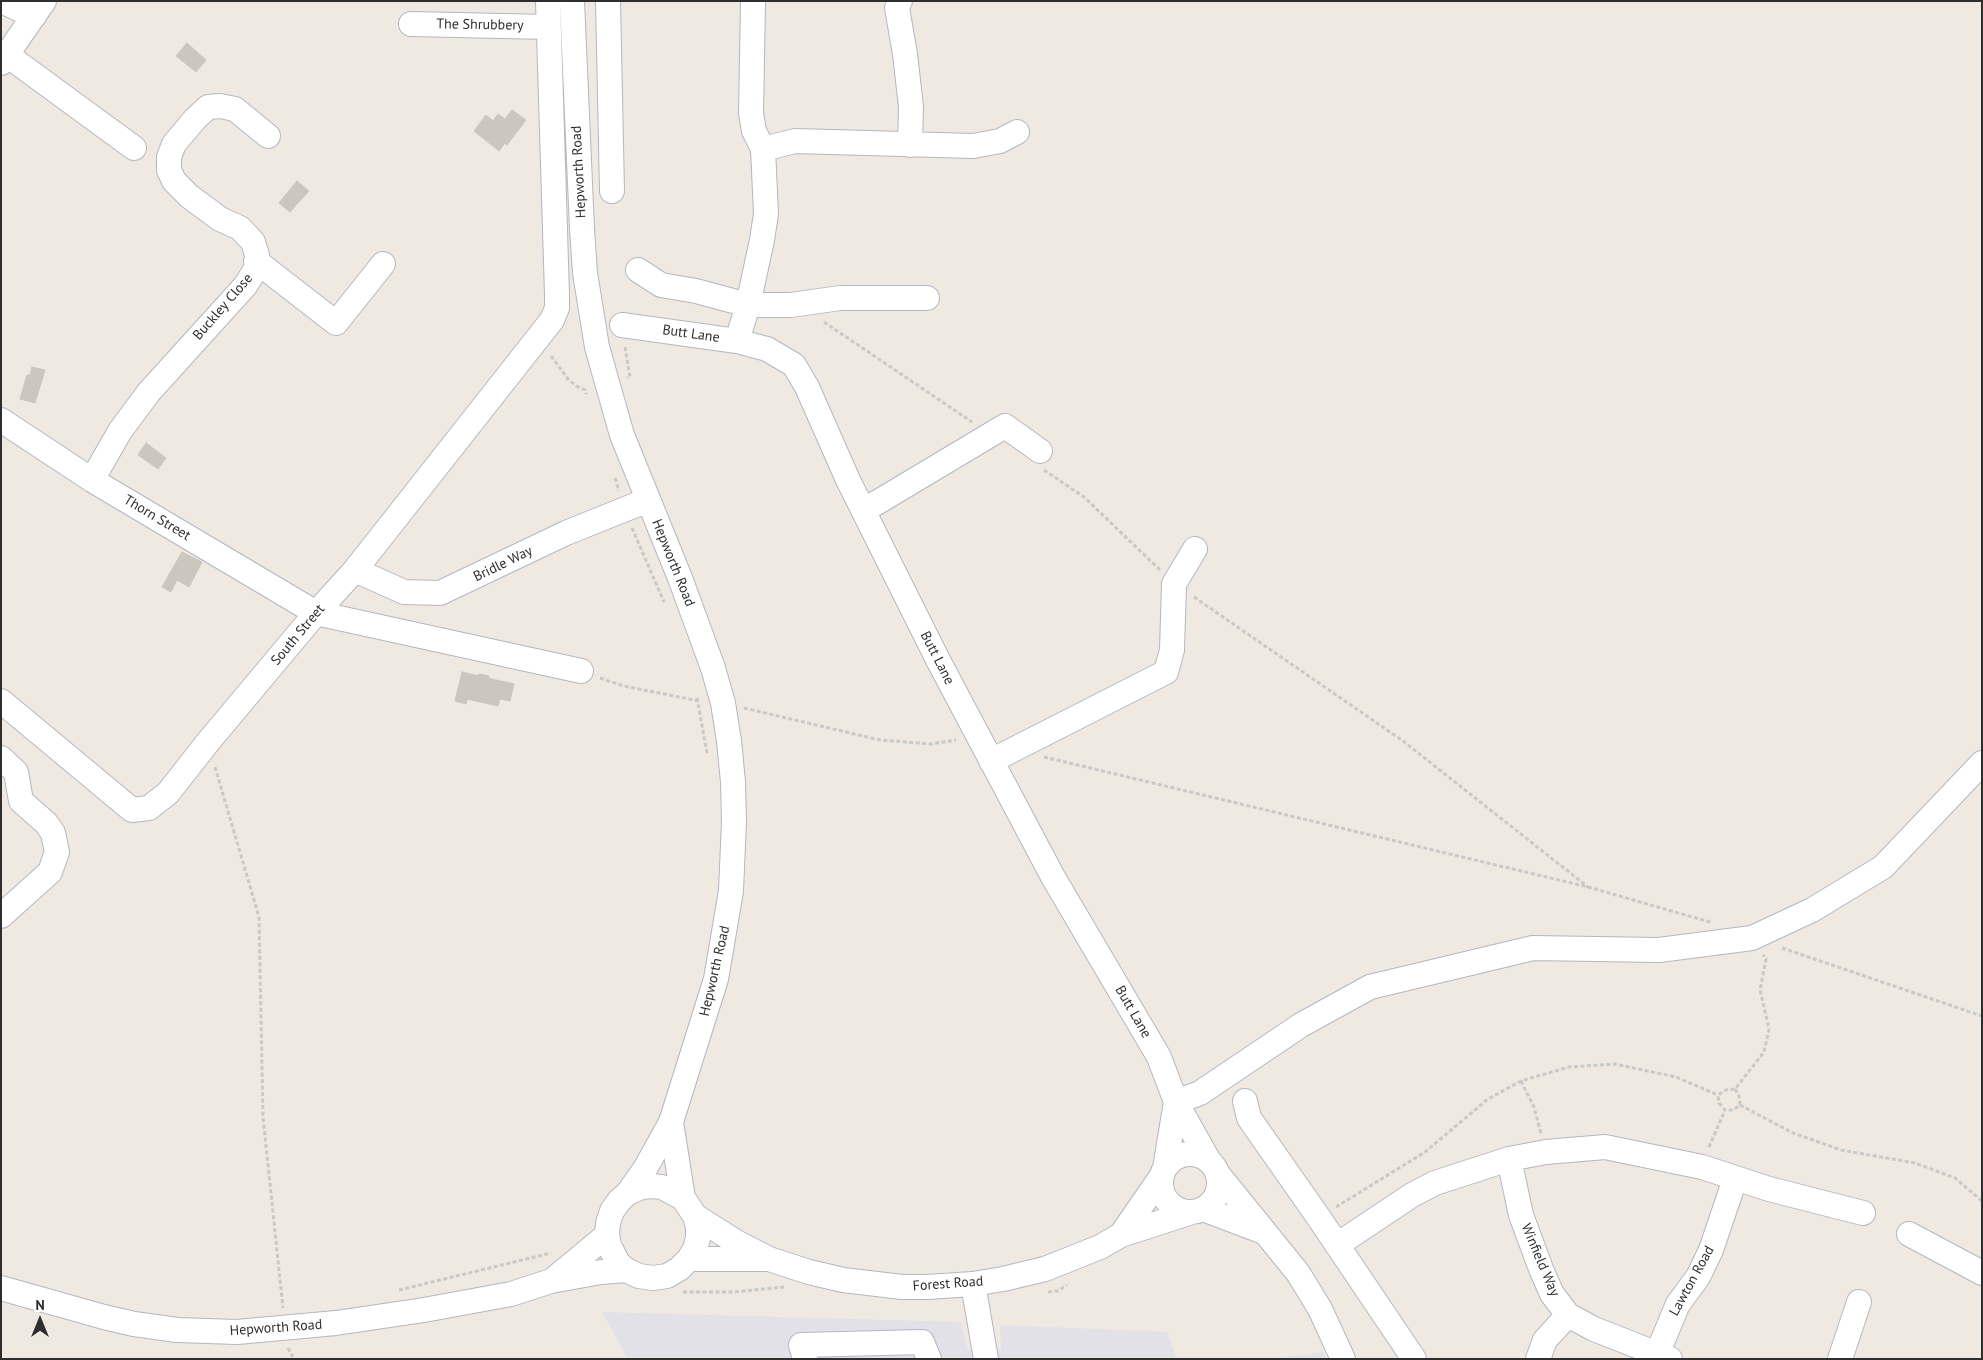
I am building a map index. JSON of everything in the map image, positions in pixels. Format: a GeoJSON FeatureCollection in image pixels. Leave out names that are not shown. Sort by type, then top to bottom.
{"type":"FeatureCollection","features":[{"type":"Feature","properties":{"kind":"street"},"geometry":{"type":"LineString","coordinates":[[2,1],[39,8],[4,59],[134,148]]}},
{"type":"Feature","properties":{"kind":"street"},"geometry":{"type":"LineString","coordinates":[[548,1],[548,27]]}},
{"type":"Feature","properties":{"kind":"street","name":"Hepworth Road"},"geometry":{"type":"LineString","coordinates":[[572,1],[578,184],[585,273],[597,347],[622,435],[703,638],[723,703],[730,741],[734,821],[731,891],[716,980],[671,1122],[645,1169],[628,1193]]}},
{"type":"Feature","properties":{"kind":"street"},"geometry":{"type":"LineString","coordinates":[[738,341],[748,305],[766,214],[763,149],[754,131],[751,114],[753,1]]}},
{"type":"Feature","properties":{"kind":"street"},"geometry":{"type":"LineString","coordinates":[[900,1],[897,8],[911,107],[910,145]]}},
{"type":"Feature","properties":{"kind":"street"},"geometry":{"type":"LineString","coordinates":[[608,9],[612,191]]}},
{"type":"Feature","properties":{"kind":"street","name":"The Shrubbery"},"geometry":{"type":"LineString","coordinates":[[411,24],[548,27]]}},
{"type":"Feature","properties":{"kind":"street","name":"South Street"},"geometry":{"type":"LineString","coordinates":[[1,701],[132,810],[149,808],[168,793],[316,613],[355,570],[552,320],[557,308],[548,27]]}},
{"type":"Feature","properties":{"kind":"street","name":"Buckley Close"},"geometry":{"type":"LineString","coordinates":[[92,480],[120,431],[149,392],[245,286],[256,269],[257,255],[253,242],[240,228],[220,219],[189,196],[174,181],[169,170],[169,157],[174,144],[195,119],[208,108],[220,106],[235,109],[268,136]]}},
{"type":"Feature","properties":{"kind":"street"},"geometry":{"type":"LineString","coordinates":[[763,149],[795,141],[973,146],[1000,142],[1017,132]]}},
{"type":"Feature","properties":{"kind":"street"},"geometry":{"type":"LineString","coordinates":[[256,261],[336,323],[383,264]]}},
{"type":"Feature","properties":{"kind":"street"},"geometry":{"type":"LineString","coordinates":[[638,270],[661,285],[696,291],[748,305],[791,305],[840,298],[927,298]]}},
{"type":"Feature","properties":{"kind":"street","name":"Butt Lane"},"geometry":{"type":"LineString","coordinates":[[622,325],[738,341],[767,349],[794,365],[807,387],[848,480],[938,660],[1053,878],[1158,1057],[1176,1102],[1213,1167],[1298,1273],[1320,1309],[1343,1359]]}},
{"type":"Feature","properties":{"kind":"street","name":"Thorn Street"},"geometry":{"type":"LineString","coordinates":[[1,420],[92,480],[316,613],[581,670]]}},
{"type":"Feature","properties":{"kind":"street"},"geometry":{"type":"LineString","coordinates":[[864,509],[886,498],[1005,426],[1038,459]]}},
{"type":"Feature","properties":{"kind":"street","name":"Bridle Way"},"geometry":{"type":"LineString","coordinates":[[355,570],[404,592],[440,593],[566,533],[648,500]]}},
{"type":"Feature","properties":{"kind":"street"},"geometry":{"type":"LineString","coordinates":[[991,761],[1166,672],[1172,650],[1174,584],[1195,549]]}},
{"type":"Feature","properties":{"kind":"street"},"geometry":{"type":"LineString","coordinates":[[1,758],[16,772],[21,801],[46,823],[53,833],[57,852],[50,872],[1,916]]}},
{"type":"Feature","properties":{"kind":"street"},"geometry":{"type":"LineString","coordinates":[[1163,1172],[1174,1159],[1185,1154],[1198,1155],[1213,1167],[1219,1184],[1217,1194],[1211,1203],[1197,1211],[1181,1211],[1172,1206],[1165,1198],[1161,1188],[1163,1172],[1176,1102],[1200,1094],[1301,1026],[1370,987],[1533,948],[1659,950],[1752,938],[1812,910],[1882,867],[1982,763]]}},
{"type":"Feature","properties":{"kind":"street"},"geometry":{"type":"LineString","coordinates":[[1246,1101],[1248,1118],[1319,1218],[1414,1359]]}},
{"type":"Feature","properties":{"kind":"street","name":"Hepworth Road"},"geometry":{"type":"LineString","coordinates":[[671,1122],[689,1207]]}},
{"type":"Feature","properties":{"kind":"street"},"geometry":{"type":"LineString","coordinates":[[1337,1245],[1412,1195],[1435,1183],[1510,1159],[1546,1152],[1605,1147],[1702,1166],[1769,1189],[1863,1213]]}},
{"type":"Feature","properties":{"kind":"street","name":"Winfield Way"},"geometry":{"type":"LineString","coordinates":[[1510,1159],[1521,1215],[1552,1294],[1568,1314],[1594,1329],[1664,1356]]}},
{"type":"Feature","properties":{"kind":"street","name":"Forest Road"},"geometry":{"type":"LineString","coordinates":[[1122,1235],[1163,1172]]}},
{"type":"Feature","properties":{"kind":"street","name":"Lawton Road"},"geometry":{"type":"LineString","coordinates":[[1664,1356],[1678,1304],[1698,1277],[1711,1250],[1735,1178]]}},
{"type":"Feature","properties":{"kind":"street"},"geometry":{"type":"LineString","coordinates":[[650,1186],[662,1187],[673,1191],[689,1207],[698,1227],[698,1238],[689,1260],[667,1276],[653,1278],[638,1276],[626,1270],[612,1254],[607,1235],[608,1223],[612,1211],[628,1193],[650,1186]]}},
{"type":"Feature","properties":{"kind":"street","name":"Forest Road"},"geometry":{"type":"LineString","coordinates":[[689,1207],[736,1242],[769,1259],[809,1272],[875,1285],[902,1287],[973,1284],[1045,1269],[1100,1248],[1122,1235],[1197,1211]]}},
{"type":"Feature","properties":{"kind":"street","name":"Butt Lane"},"geometry":{"type":"LineString","coordinates":[[1197,1211],[1265,1233]]}},
{"type":"Feature","properties":{"kind":"street"},"geometry":{"type":"LineString","coordinates":[[1909,1234],[1982,1273]]}},
{"type":"Feature","properties":{"kind":"street","name":"Hepworth Road"},"geometry":{"type":"LineString","coordinates":[[551,1281],[607,1235]]}},
{"type":"Feature","properties":{"kind":"street","name":"Forest Road"},"geometry":{"type":"LineString","coordinates":[[689,1260],[769,1259]]}},
{"type":"Feature","properties":{"kind":"street","name":"Hepworth Road"},"geometry":{"type":"LineString","coordinates":[[1,1288],[134,1324],[201,1332],[237,1332],[336,1323],[424,1310],[511,1294],[551,1281],[601,1272],[626,1270]]}},
{"type":"Feature","properties":{"kind":"street"},"geometry":{"type":"LineString","coordinates":[[973,1284],[986,1359]]}},
{"type":"Feature","properties":{"kind":"street"},"geometry":{"type":"LineString","coordinates":[[1840,1359],[1860,1302]]}},
{"type":"Feature","properties":{"kind":"street"},"geometry":{"type":"LineString","coordinates":[[1538,1359],[1545,1340],[1568,1314]]}},
{"type":"Feature","properties":{"kind":"street"},"geometry":{"type":"LineString","coordinates":[[805,1359],[801,1345],[922,1342],[929,1359]]}},
{"type":"Feature","properties":{"kind":"path"},"geometry":{"type":"LineString","coordinates":[[817,317],[991,435]]}},
{"type":"Feature","properties":{"kind":"path"},"geometry":{"type":"LineString","coordinates":[[622,325],[630,377]]}},
{"type":"Feature","properties":{"kind":"path"},"geometry":{"type":"LineString","coordinates":[[547,348],[568,379],[576,386],[585,390],[588,399]]}},
{"type":"Feature","properties":{"kind":"path"},"geometry":{"type":"LineString","coordinates":[[1038,459],[1084,497],[1174,584],[1403,741],[1588,887]]}},
{"type":"Feature","properties":{"kind":"path"},"geometry":{"type":"LineString","coordinates":[[613,472],[616,481]]}},
{"type":"Feature","properties":{"kind":"path"},"geometry":{"type":"LineString","coordinates":[[635,537],[666,605]]}},
{"type":"Feature","properties":{"kind":"path"},"geometry":{"type":"LineString","coordinates":[[581,670],[624,686],[723,703],[880,740],[931,744],[958,740]]}},
{"type":"Feature","properties":{"kind":"path"},"geometry":{"type":"LineString","coordinates":[[696,691],[708,762]]}},
{"type":"Feature","properties":{"kind":"path"},"geometry":{"type":"LineString","coordinates":[[208,742],[259,917],[263,1117],[284,1312]]}},
{"type":"Feature","properties":{"kind":"path"},"geometry":{"type":"LineString","coordinates":[[1014,750],[1588,887],[1713,922]]}},
{"type":"Feature","properties":{"kind":"path"},"geometry":{"type":"LineString","coordinates":[[1752,938],[1982,1016]]}},
{"type":"Feature","properties":{"kind":"path"},"geometry":{"type":"LineString","coordinates":[[1718,1095],[1726,1090],[1735,1089],[1764,1052],[1769,1029],[1760,990],[1766,959],[1752,938]]}},
{"type":"Feature","properties":{"kind":"path"},"geometry":{"type":"LineString","coordinates":[[1319,1218],[1425,1152],[1488,1098],[1521,1081],[1569,1067],[1615,1064],[1676,1077],[1718,1095]]}},
{"type":"Feature","properties":{"kind":"path"},"geometry":{"type":"LineString","coordinates":[[1521,1081],[1534,1107],[1546,1152]]}},
{"type":"Feature","properties":{"kind":"path"},"geometry":{"type":"LineString","coordinates":[[1735,1089],[1739,1096],[1740,1106]]}},
{"type":"Feature","properties":{"kind":"path"},"geometry":{"type":"LineString","coordinates":[[1718,1095],[1719,1103],[1725,1110],[1733,1110],[1740,1106]]}},
{"type":"Feature","properties":{"kind":"path"},"geometry":{"type":"LineString","coordinates":[[1740,1106],[1801,1136],[1842,1150],[1915,1163],[1955,1178],[1982,1200]]}},
{"type":"Feature","properties":{"kind":"path"},"geometry":{"type":"LineString","coordinates":[[1702,1166],[1725,1110]]}},
{"type":"Feature","properties":{"kind":"path"},"geometry":{"type":"LineString","coordinates":[[396,1291],[560,1251]]}},
{"type":"Feature","properties":{"kind":"path"},"geometry":{"type":"LineString","coordinates":[[1040,1293],[1057,1291],[1072,1282]]}},
{"type":"Feature","properties":{"kind":"path"},"geometry":{"type":"LineString","coordinates":[[680,1292],[734,1292],[793,1288]]}},
{"type":"Feature","properties":{"kind":"path"},"geometry":{"type":"LineString","coordinates":[[275,1307],[283,1306]]}},
{"type":"Feature","properties":{"kind":"path"},"geometry":{"type":"LineString","coordinates":[[287,1345],[294,1359]]}},
{"type":"Feature","properties":{"kind":"shaded area"},"geometry":{"type":"Polygon","coordinates":[[[602,1312],[961,1322],[968,1350],[1001,1350],[1000,1325],[1168,1332],[1176,1359],[628,1359],[602,1312]]]}},
{"type":"Feature","properties":{"kind":"shaded area"},"geometry":{"type":"Polygon","coordinates":[[[1324,1352],[1326,1359],[1268,1359],[1324,1352]]]}},
{"type":"Feature","properties":{"kind":"building"},"geometry":{"type":"Polygon","coordinates":[[[187,43],[206,60],[196,72],[176,56],[187,43]]]}},
{"type":"Feature","properties":{"kind":"building"},"geometry":{"type":"Polygon","coordinates":[[[512,110],[526,120],[507,145],[505,143],[499,151],[474,131],[486,115],[493,121],[498,114],[505,119],[512,110]]]}},
{"type":"Feature","properties":{"kind":"building"},"geometry":{"type":"Polygon","coordinates":[[[297,181],[309,191],[290,212],[279,203],[297,181]]]}},
{"type":"Feature","properties":{"kind":"building"},"geometry":{"type":"Polygon","coordinates":[[[32,367],[45,370],[35,403],[20,399],[27,375],[30,375],[32,367]]]}},
{"type":"Feature","properties":{"kind":"building"},"geometry":{"type":"Polygon","coordinates":[[[146,443],[166,458],[158,469],[138,455],[146,443]]]}},
{"type":"Feature","properties":{"kind":"building"},"geometry":{"type":"Polygon","coordinates":[[[182,552],[202,562],[189,587],[177,580],[171,592],[162,587],[182,552]]]}},
{"type":"Feature","properties":{"kind":"building"},"geometry":{"type":"Polygon","coordinates":[[[462,672],[489,676],[488,678],[514,684],[510,701],[500,699],[498,706],[467,699],[466,704],[455,701],[462,672]]]}}]}
